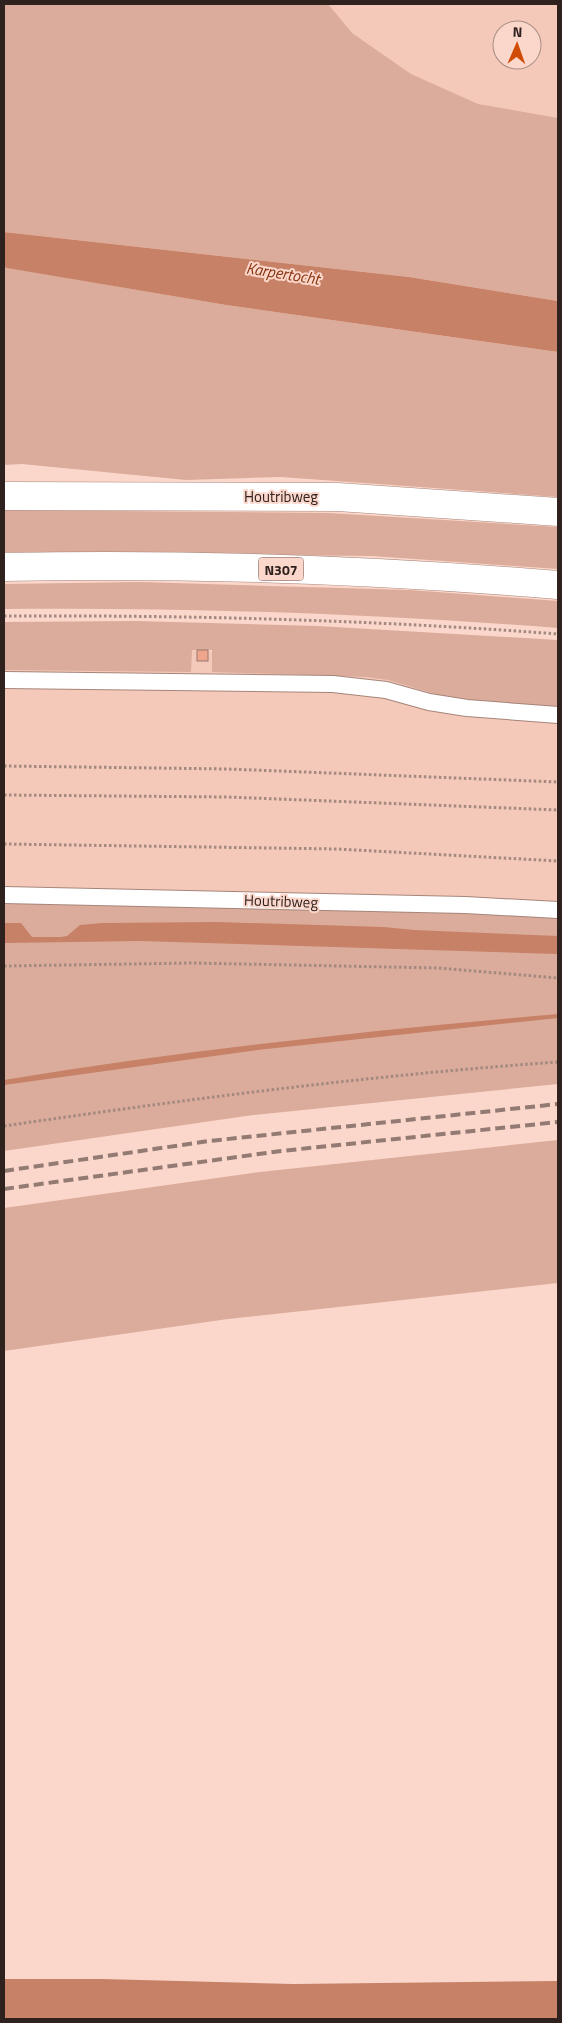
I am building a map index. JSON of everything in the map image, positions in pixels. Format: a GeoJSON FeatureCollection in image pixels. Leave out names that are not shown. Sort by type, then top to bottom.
{"type":"FeatureCollection","features":[{"type":"Feature","properties":{"kind":"main road","name":"Houtribweg"},"geometry":{"type":"LineString","coordinates":[[4,496],[338,497],[558,512]]}},
{"type":"Feature","properties":{"kind":"main road","name":"N307"},"geometry":{"type":"LineString","coordinates":[[4,567],[140,566],[320,570],[558,585]]}},
{"type":"Feature","properties":{"kind":"lane"},"geometry":{"type":"LineString","coordinates":[[4,680],[279,682],[365,686],[444,705],[558,715]]}},
{"type":"Feature","properties":{"kind":"lane","name":"Houtribweg"},"geometry":{"type":"LineString","coordinates":[[4,896],[465,905],[558,910]]}},
{"type":"Feature","properties":{"kind":"path"},"geometry":{"type":"LineString","coordinates":[[4,616],[137,615],[318,620],[558,634]]}},
{"type":"Feature","properties":{"kind":"path"},"geometry":{"type":"LineString","coordinates":[[4,766],[228,769],[558,782]]}},
{"type":"Feature","properties":{"kind":"path"},"geometry":{"type":"LineString","coordinates":[[4,795],[227,797],[558,810]]}},
{"type":"Feature","properties":{"kind":"path"},"geometry":{"type":"LineString","coordinates":[[4,844],[337,849],[558,861]]}},
{"type":"Feature","properties":{"kind":"path"},"geometry":{"type":"LineString","coordinates":[[4,966],[193,963],[438,968],[558,978]]}},
{"type":"Feature","properties":{"kind":"path"},"geometry":{"type":"LineString","coordinates":[[4,1126],[221,1095],[428,1071],[558,1062]]}},
{"type":"Feature","properties":{"kind":"shaded area"},"geometry":{"type":"Polygon","coordinates":[[[4,4],[558,4],[558,191],[4,4]]]}},
{"type":"Feature","properties":{"kind":"shaded area"},"geometry":{"type":"Polygon","coordinates":[[[4,4],[328,4],[352,33],[411,74],[478,104],[558,118],[558,301],[409,277],[4,232],[4,4]]]}},
{"type":"Feature","properties":{"kind":"shaded area"},"geometry":{"type":"Polygon","coordinates":[[[4,267],[226,305],[558,352],[558,497],[281,477],[186,480],[22,464],[4,465],[4,267]]]}},
{"type":"Feature","properties":{"kind":"shaded area"},"geometry":{"type":"Polygon","coordinates":[[[4,510],[329,513],[558,527],[558,569],[372,556],[4,552],[4,510]]]}},
{"type":"Feature","properties":{"kind":"shaded area"},"geometry":{"type":"Polygon","coordinates":[[[140,582],[410,590],[558,601],[558,628],[281,612],[143,609],[4,609],[4,584],[140,582]]]}},
{"type":"Feature","properties":{"kind":"shaded area"},"geometry":{"type":"Polygon","coordinates":[[[136,621],[318,626],[558,640],[558,710],[445,697],[388,680],[366,677],[212,672],[212,650],[192,650],[191,672],[4,670],[4,622],[136,621]]]}},
{"type":"Feature","properties":{"kind":"shaded area"},"geometry":{"type":"Polygon","coordinates":[[[192,650],[558,673],[558,961],[4,943],[4,654],[192,650]]]}},
{"type":"Feature","properties":{"kind":"shaded area"},"geometry":{"type":"Polygon","coordinates":[[[4,903],[452,913],[464,911],[558,916],[558,1084],[253,1115],[4,1151],[4,903]]]}},
{"type":"Feature","properties":{"kind":"shaded area"},"geometry":{"type":"Polygon","coordinates":[[[558,1140],[558,1283],[228,1319],[4,1351],[4,1208],[260,1172],[558,1140]]]}},
{"type":"Feature","properties":{"kind":"water","name":"Karpertocht"},"geometry":{"type":"Polygon","coordinates":[[[4,232],[409,277],[558,301],[558,352],[226,305],[7,268],[4,267],[4,232]]]}},
{"type":"Feature","properties":{"kind":"water"},"geometry":{"type":"Polygon","coordinates":[[[217,922],[384,927],[558,936],[558,954],[141,941],[4,943],[4,923],[21,923],[32,937],[61,937],[67,936],[80,925],[102,923],[217,922]]]}},
{"type":"Feature","properties":{"kind":"water"},"geometry":{"type":"Polygon","coordinates":[[[558,1014],[558,1018],[257,1050],[4,1085],[4,1080],[211,1050],[350,1034],[558,1014]]]}},
{"type":"Feature","properties":{"kind":"water"},"geometry":{"type":"Polygon","coordinates":[[[4,1979],[102,1979],[293,1984],[558,1981],[558,2019],[4,2019],[4,1979]]]}},
{"type":"Feature","properties":{"kind":"building"},"geometry":{"type":"Polygon","coordinates":[[[197,650],[208,650],[208,661],[197,661],[197,650]]]}},
{"type":"Feature","properties":{"kind":"railway"},"geometry":{"type":"LineString","coordinates":[[4,1171],[209,1141],[558,1104]]}},
{"type":"Feature","properties":{"kind":"railway"},"geometry":{"type":"LineString","coordinates":[[4,1189],[281,1151],[558,1122]]}}]}
